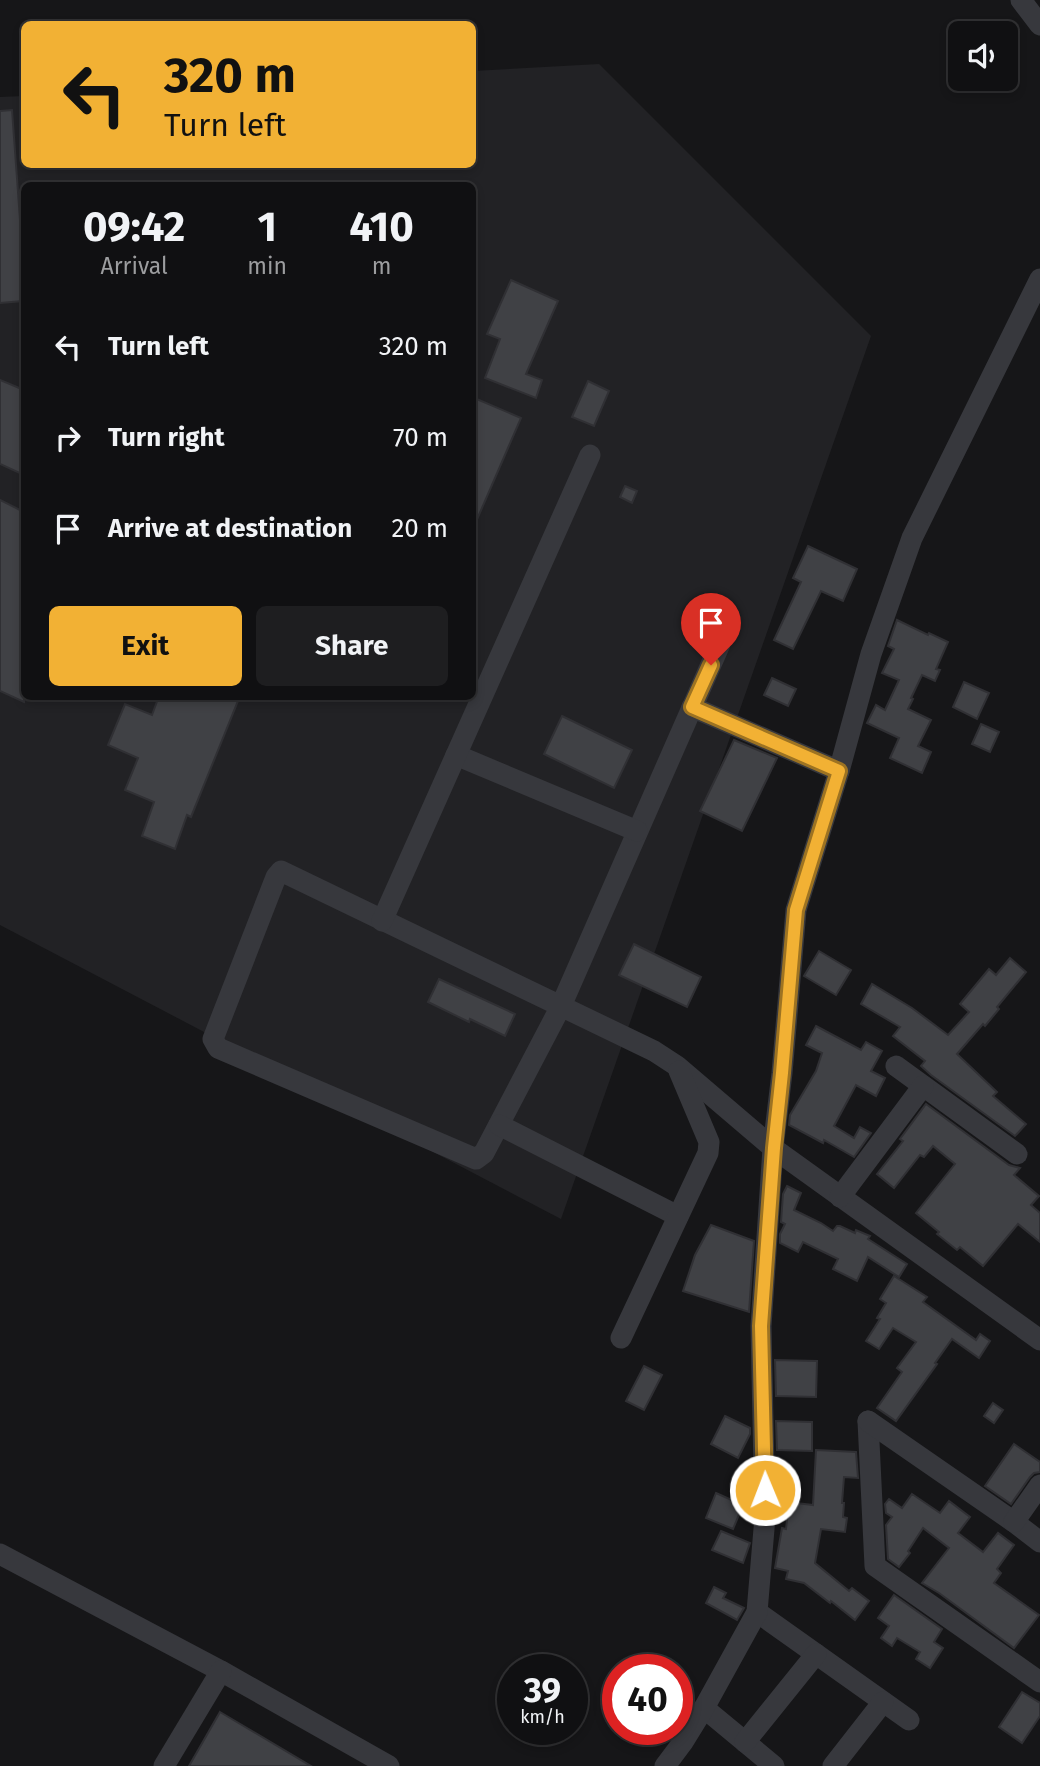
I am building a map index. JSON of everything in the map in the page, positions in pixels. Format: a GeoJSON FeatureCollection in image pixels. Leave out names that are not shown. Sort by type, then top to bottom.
{"type":"FeatureCollection","features":[{"type":"Feature","properties":{"kind":"street"},"geometry":{"type":"LineString","coordinates":[[1021,0],[1040,25]]}},
{"type":"Feature","properties":{"kind":"street"},"geometry":{"type":"LineString","coordinates":[[665,1766],[704,1708],[757,1612],[765,1517],[761,1326],[796,910],[839,771],[871,654],[912,538],[1040,279]]}},
{"type":"Feature","properties":{"kind":"street"},"geometry":{"type":"LineString","coordinates":[[382,921],[590,455]]}},
{"type":"Feature","properties":{"kind":"street"},"geometry":{"type":"LineString","coordinates":[[720,644],[561,1006],[484,1153],[476,1159],[218,1048],[212,1039],[275,877],[281,871],[382,921],[561,1006],[654,1051],[677,1066],[774,1148],[1040,1340]]}},
{"type":"Feature","properties":{"kind":"street"},"geometry":{"type":"LineString","coordinates":[[692,707],[839,771]]}},
{"type":"Feature","properties":{"kind":"street"},"geometry":{"type":"LineString","coordinates":[[456,755],[637,831]]}},
{"type":"Feature","properties":{"kind":"street"},"geometry":{"type":"LineString","coordinates":[[621,1338],[708,1153],[709,1142],[677,1066]]}},
{"type":"Feature","properties":{"kind":"street"},"geometry":{"type":"LineString","coordinates":[[896,1066],[1017,1154]]}},
{"type":"Feature","properties":{"kind":"street"},"geometry":{"type":"LineString","coordinates":[[840,1197],[923,1086]]}},
{"type":"Feature","properties":{"kind":"street"},"geometry":{"type":"LineString","coordinates":[[499,1125],[678,1216]]}},
{"type":"Feature","properties":{"kind":"street"},"geometry":{"type":"LineString","coordinates":[[1040,1542],[868,1421],[875,1566],[1040,1682]]}},
{"type":"Feature","properties":{"kind":"street"},"geometry":{"type":"LineString","coordinates":[[1014,1522],[1040,1485]]}},
{"type":"Feature","properties":{"kind":"street"},"geometry":{"type":"LineString","coordinates":[[0,1554],[220,1671],[389,1766]]}},
{"type":"Feature","properties":{"kind":"street"},"geometry":{"type":"LineString","coordinates":[[757,1612],[909,1720]]}},
{"type":"Feature","properties":{"kind":"street"},"geometry":{"type":"LineString","coordinates":[[745,1742],[816,1654]]}},
{"type":"Feature","properties":{"kind":"street"},"geometry":{"type":"LineString","coordinates":[[164,1766],[220,1671]]}},
{"type":"Feature","properties":{"kind":"street"},"geometry":{"type":"LineString","coordinates":[[833,1766],[883,1702]]}},
{"type":"Feature","properties":{"kind":"street"},"geometry":{"type":"LineString","coordinates":[[704,1708],[774,1766]]}},
{"type":"Feature","properties":{"kind":"shaded area"},"geometry":{"type":"Polygon","coordinates":[[[599,64],[871,336],[561,1219],[0,925],[0,97],[21,96],[21,168],[476,168],[476,71],[599,64]]]}},
{"type":"Feature","properties":{"kind":"building"},"geometry":{"type":"Polygon","coordinates":[[[12,110],[21,233],[21,301],[0,303],[0,111],[12,110]]]}},
{"type":"Feature","properties":{"kind":"building"},"geometry":{"type":"Polygon","coordinates":[[[511,280],[558,301],[526,374],[542,380],[536,398],[485,378],[500,339],[487,334],[511,280]]]}},
{"type":"Feature","properties":{"kind":"building"},"geometry":{"type":"Polygon","coordinates":[[[0,380],[21,389],[21,474],[0,464],[0,380]]]}},
{"type":"Feature","properties":{"kind":"building"},"geometry":{"type":"Polygon","coordinates":[[[588,381],[609,391],[594,426],[572,417],[588,381]]]}},
{"type":"Feature","properties":{"kind":"building"},"geometry":{"type":"Polygon","coordinates":[[[476,399],[521,418],[476,522],[476,399]]]}},
{"type":"Feature","properties":{"kind":"building"},"geometry":{"type":"Polygon","coordinates":[[[625,486],[637,491],[632,503],[620,497],[625,486]]]}},
{"type":"Feature","properties":{"kind":"building"},"geometry":{"type":"Polygon","coordinates":[[[0,500],[21,510],[21,700],[24,702],[0,691],[0,500]]]}},
{"type":"Feature","properties":{"kind":"building"},"geometry":{"type":"Polygon","coordinates":[[[808,546],[857,569],[843,601],[821,591],[793,649],[774,640],[801,582],[793,578],[808,546]]]}},
{"type":"Feature","properties":{"kind":"building"},"geometry":{"type":"Polygon","coordinates":[[[897,620],[948,642],[936,669],[940,670],[935,681],[922,675],[908,709],[931,720],[918,746],[931,752],[922,773],[890,758],[899,738],[867,723],[876,705],[885,710],[899,680],[882,673],[894,649],[888,646],[897,620]]]}},
{"type":"Feature","properties":{"kind":"building"},"geometry":{"type":"Polygon","coordinates":[[[772,678],[796,689],[788,706],[764,695],[772,678]]]}},
{"type":"Feature","properties":{"kind":"building"},"geometry":{"type":"Polygon","coordinates":[[[964,682],[989,693],[977,719],[953,707],[964,682]]]}},
{"type":"Feature","properties":{"kind":"building"},"geometry":{"type":"Polygon","coordinates":[[[158,700],[238,700],[191,817],[187,815],[175,849],[142,836],[154,802],[125,790],[138,758],[108,745],[125,704],[152,715],[158,700]]]}},
{"type":"Feature","properties":{"kind":"building"},"geometry":{"type":"Polygon","coordinates":[[[562,716],[632,750],[614,788],[544,754],[562,716]]]}},
{"type":"Feature","properties":{"kind":"building"},"geometry":{"type":"Polygon","coordinates":[[[981,724],[999,732],[990,752],[972,744],[981,724]]]}},
{"type":"Feature","properties":{"kind":"building"},"geometry":{"type":"Polygon","coordinates":[[[734,740],[777,758],[742,831],[700,811],[734,740]]]}},
{"type":"Feature","properties":{"kind":"building"},"geometry":{"type":"Polygon","coordinates":[[[634,944],[701,977],[687,1007],[619,975],[634,944]]]}},
{"type":"Feature","properties":{"kind":"building"},"geometry":{"type":"Polygon","coordinates":[[[819,951],[851,970],[836,995],[804,976],[819,951]]]}},
{"type":"Feature","properties":{"kind":"building"},"geometry":{"type":"Polygon","coordinates":[[[1010,958],[1026,972],[985,1026],[983,1024],[957,1054],[997,1092],[993,1096],[1026,1124],[1015,1136],[931,1075],[921,1066],[925,1061],[893,1036],[900,1027],[861,1004],[872,984],[912,1008],[948,1035],[969,1012],[960,1004],[989,969],[996,975],[1010,958]]]}},
{"type":"Feature","properties":{"kind":"building"},"geometry":{"type":"Polygon","coordinates":[[[439,979],[515,1014],[505,1036],[428,1002],[439,979]]]}},
{"type":"Feature","properties":{"kind":"building"},"geometry":{"type":"Polygon","coordinates":[[[816,1026],[861,1050],[866,1042],[882,1051],[871,1071],[885,1078],[876,1096],[856,1085],[834,1126],[854,1138],[860,1127],[871,1133],[854,1157],[789,1125],[790,1115],[816,1071],[822,1053],[806,1045],[816,1026]]]}},
{"type":"Feature","properties":{"kind":"building"},"geometry":{"type":"Polygon","coordinates":[[[926,1104],[1009,1165],[1020,1168],[1014,1175],[1039,1196],[1031,1205],[1040,1213],[1040,1242],[1018,1224],[983,1266],[960,1247],[957,1250],[937,1234],[939,1232],[916,1213],[955,1164],[933,1146],[924,1157],[920,1155],[894,1188],[877,1174],[903,1141],[900,1139],[926,1104]]]}},
{"type":"Feature","properties":{"kind":"building"},"geometry":{"type":"Polygon","coordinates":[[[787,1186],[801,1193],[794,1210],[833,1231],[840,1226],[870,1236],[868,1239],[907,1264],[899,1277],[868,1257],[857,1281],[833,1269],[838,1259],[803,1242],[798,1252],[780,1243],[780,1234],[785,1224],[781,1222],[783,1194],[787,1186]]]}},
{"type":"Feature","properties":{"kind":"building"},"geometry":{"type":"Polygon","coordinates":[[[711,1225],[754,1241],[749,1312],[683,1291],[695,1255],[711,1225]]]}},
{"type":"Feature","properties":{"kind":"building"},"geometry":{"type":"Polygon","coordinates":[[[894,1276],[927,1297],[923,1302],[976,1340],[980,1334],[990,1341],[979,1358],[952,1339],[896,1421],[877,1408],[902,1372],[897,1368],[916,1342],[893,1328],[879,1349],[866,1341],[880,1319],[877,1318],[886,1303],[880,1299],[894,1276]]]}},
{"type":"Feature","properties":{"kind":"building"},"geometry":{"type":"Polygon","coordinates":[[[775,1360],[817,1361],[816,1397],[776,1396],[775,1360]]]}},
{"type":"Feature","properties":{"kind":"building"},"geometry":{"type":"Polygon","coordinates":[[[644,1366],[662,1375],[644,1410],[626,1401],[644,1366]]]}},
{"type":"Feature","properties":{"kind":"building"},"geometry":{"type":"Polygon","coordinates":[[[993,1403],[1003,1410],[994,1423],[984,1416],[993,1403]]]}},
{"type":"Feature","properties":{"kind":"building"},"geometry":{"type":"Polygon","coordinates":[[[725,1416],[750,1428],[750,1434],[738,1458],[711,1444],[725,1416]]]}},
{"type":"Feature","properties":{"kind":"building"},"geometry":{"type":"Polygon","coordinates":[[[776,1421],[812,1422],[812,1451],[777,1450],[776,1421]]]}},
{"type":"Feature","properties":{"kind":"building"},"geometry":{"type":"Polygon","coordinates":[[[1014,1444],[1040,1462],[1040,1472],[1030,1477],[1011,1504],[985,1486],[1014,1444]]]}},
{"type":"Feature","properties":{"kind":"building"},"geometry":{"type":"Polygon","coordinates":[[[816,1450],[856,1452],[858,1478],[844,1477],[842,1503],[843,1517],[847,1518],[845,1532],[821,1529],[815,1563],[849,1591],[852,1588],[869,1601],[855,1620],[804,1583],[786,1579],[788,1571],[775,1568],[782,1528],[786,1529],[789,1502],[813,1505],[816,1450]]]}},
{"type":"Feature","properties":{"kind":"building"},"geometry":{"type":"Polygon","coordinates":[[[716,1493],[743,1505],[733,1529],[706,1518],[716,1493]]]}},
{"type":"Feature","properties":{"kind":"building"},"geometry":{"type":"Polygon","coordinates":[[[912,1494],[940,1513],[949,1501],[970,1517],[958,1533],[983,1552],[998,1533],[1014,1545],[997,1569],[1001,1573],[994,1583],[1039,1615],[1014,1648],[922,1583],[949,1548],[923,1528],[899,1567],[888,1559],[886,1525],[892,1517],[886,1513],[885,1504],[889,1499],[902,1508],[912,1494]]]}},
{"type":"Feature","properties":{"kind":"building"},"geometry":{"type":"Polygon","coordinates":[[[721,1531],[750,1543],[743,1563],[712,1550],[721,1531]]]}},
{"type":"Feature","properties":{"kind":"building"},"geometry":{"type":"Polygon","coordinates":[[[714,1587],[726,1593],[723,1598],[744,1608],[737,1620],[706,1603],[714,1587]]]}},
{"type":"Feature","properties":{"kind":"building"},"geometry":{"type":"Polygon","coordinates":[[[894,1595],[942,1629],[934,1642],[943,1648],[930,1668],[916,1659],[920,1652],[897,1638],[892,1646],[881,1638],[889,1626],[878,1618],[894,1595]]]}},
{"type":"Feature","properties":{"kind":"building"},"geometry":{"type":"Polygon","coordinates":[[[1022,1692],[1040,1703],[1040,1716],[1022,1743],[999,1727],[1022,1692]]]}},
{"type":"Feature","properties":{"kind":"building"},"geometry":{"type":"Polygon","coordinates":[[[220,1712],[311,1766],[189,1766],[220,1712]]]}},
{"type":"Feature","properties":{"kind":"route"},"geometry":{"type":"LineString","coordinates":[[711,665],[692,707],[839,771],[796,910],[761,1326],[765,1490]]}}]}
